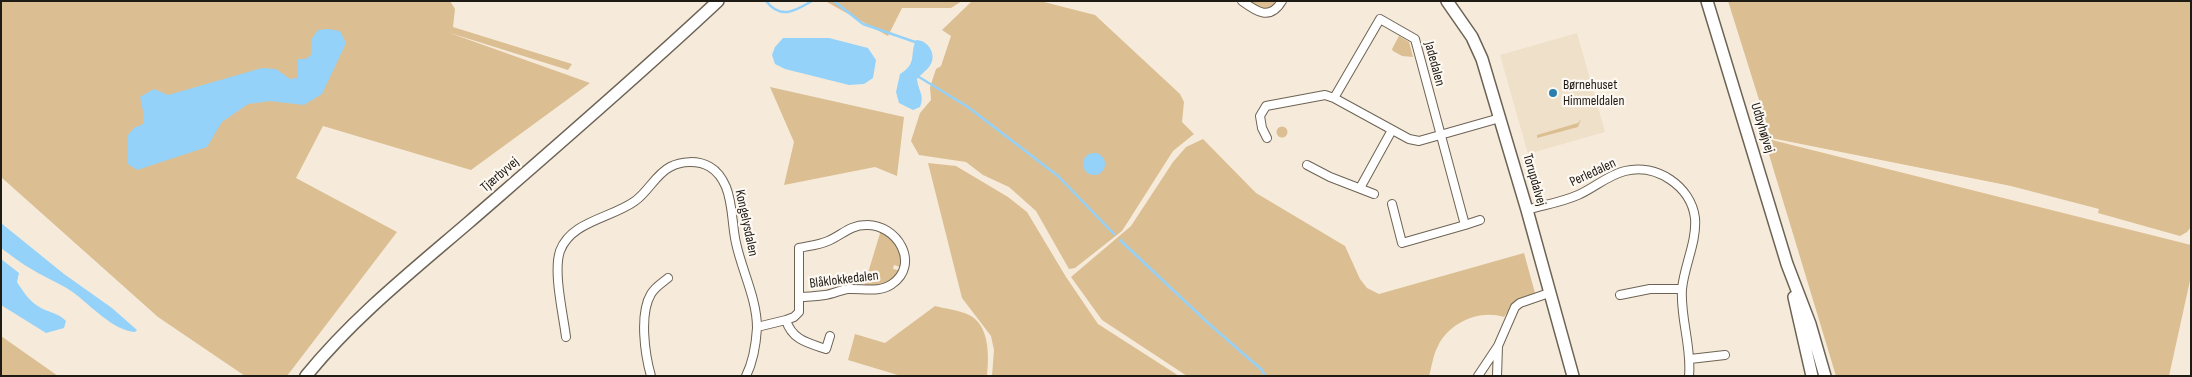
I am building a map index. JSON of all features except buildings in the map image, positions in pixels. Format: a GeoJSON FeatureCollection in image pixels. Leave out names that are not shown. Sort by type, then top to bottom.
{"type":"FeatureCollection","features":[{"type":"Feature","properties":{"kind":"street","name":"Tjærbyvej"},"geometry":{"type":"LineString","coordinates":[[306,376],[326,351],[378,301],[557,146],[718,1]]}},
{"type":"Feature","properties":{"kind":"street"},"geometry":{"type":"LineString","coordinates":[[1242,1],[1262,13],[1270,13],[1278,8],[1282,1]]}},
{"type":"Feature","properties":{"kind":"street","name":"Torupdalvej"},"geometry":{"type":"LineString","coordinates":[[1447,1],[1472,37],[1482,59],[1527,210],[1573,376]]}},
{"type":"Feature","properties":{"kind":"street","name":"Udbyhøjvej"},"geometry":{"type":"LineString","coordinates":[[1708,1],[1787,264],[1812,376]]}},
{"type":"Feature","properties":{"kind":"street","name":"Jadedalen"},"geometry":{"type":"LineString","coordinates":[[1334,98],[1380,20],[1415,39],[1465,225]]}},
{"type":"Feature","properties":{"kind":"street"},"geometry":{"type":"LineString","coordinates":[[1267,138],[1262,128],[1260,116],[1266,106],[1318,96],[1334,98],[1409,139],[1419,141],[1500,118]]}},
{"type":"Feature","properties":{"kind":"street"},"geometry":{"type":"LineString","coordinates":[[1360,188],[1392,130]]}},
{"type":"Feature","properties":{"kind":"street","name":"Kongelysdalen"},"geometry":{"type":"LineString","coordinates":[[566,337],[557,262],[566,241],[574,232],[631,204],[646,193],[661,174],[670,167],[684,162],[698,163],[710,166],[718,174],[727,189],[736,244],[755,311],[757,327],[754,355],[747,374]]}},
{"type":"Feature","properties":{"kind":"street"},"geometry":{"type":"LineString","coordinates":[[1307,165],[1330,177],[1374,194]]}},
{"type":"Feature","properties":{"kind":"street","name":"Perledalen"},"geometry":{"type":"LineString","coordinates":[[1527,210],[1578,195],[1613,175],[1626,170],[1650,170],[1664,175],[1685,194],[1690,201],[1695,218],[1695,231],[1682,289],[1685,330],[1690,360],[1689,376]]}},
{"type":"Feature","properties":{"kind":"street"},"geometry":{"type":"LineString","coordinates":[[1392,204],[1402,243],[1480,220]]}},
{"type":"Feature","properties":{"kind":"street","name":"Blåklokkedalen"},"geometry":{"type":"LineString","coordinates":[[786,320],[794,317],[799,312],[799,297],[799,248],[825,242],[852,226],[867,224],[890,231],[902,244],[905,257],[902,271],[894,284],[884,289],[846,289],[827,295],[799,297]]}},
{"type":"Feature","properties":{"kind":"street","name":"Udbyhøjvej"},"geometry":{"type":"LineString","coordinates":[[1787,264],[1810,324],[1825,376]]}},
{"type":"Feature","properties":{"kind":"street"},"geometry":{"type":"LineString","coordinates":[[651,376],[645,342],[647,305],[650,295],[668,278]]}},
{"type":"Feature","properties":{"kind":"street"},"geometry":{"type":"LineString","coordinates":[[1620,294],[1650,289],[1682,289]]}},
{"type":"Feature","properties":{"kind":"street"},"geometry":{"type":"LineString","coordinates":[[1478,376],[1498,346],[1515,307],[1520,303],[1549,293]]}},
{"type":"Feature","properties":{"kind":"street"},"geometry":{"type":"LineString","coordinates":[[757,327],[786,320],[792,334],[806,342],[826,348],[830,336]]}},
{"type":"Feature","properties":{"kind":"street"},"geometry":{"type":"LineString","coordinates":[[1497,376],[1498,346]]}},
{"type":"Feature","properties":{"kind":"street"},"geometry":{"type":"LineString","coordinates":[[1690,360],[1725,355]]}},
{"type":"Feature","properties":{"kind":"street"},"geometry":{"type":"LineString","coordinates":[[747,374],[757,376]]}},
{"type":"Feature","properties":{"kind":"shaded area"},"geometry":{"type":"Polygon","coordinates":[[[1,1],[450,1],[455,9],[453,27],[572,64],[568,70],[447,32],[590,83],[471,170],[323,126],[296,178],[397,232],[287,376],[245,376],[158,317],[1,177],[1,1]]]}},
{"type":"Feature","properties":{"kind":"shaded area"},"geometry":{"type":"Polygon","coordinates":[[[825,1],[962,1],[951,8],[902,8],[888,36],[825,1]]]}},
{"type":"Feature","properties":{"kind":"shaded area"},"geometry":{"type":"Polygon","coordinates":[[[1040,1],[1095,15],[1180,94],[1184,102],[1182,122],[1194,134],[1173,151],[1122,231],[1075,268],[1069,269],[1036,211],[1009,187],[983,175],[966,162],[919,155],[911,141],[920,113],[931,100],[930,87],[936,69],[941,66],[951,36],[942,30],[971,2],[1040,1]]]}},
{"type":"Feature","properties":{"kind":"shaded area"},"geometry":{"type":"Polygon","coordinates":[[[1248,1],[1279,1],[1272,7],[1264,9],[1248,1]]]}},
{"type":"Feature","properties":{"kind":"shaded area"},"geometry":{"type":"Polygon","coordinates":[[[1728,1],[2191,1],[2191,227],[2180,236],[2098,213],[2099,209],[2011,186],[1771,138],[1728,1]]]}},
{"type":"Feature","properties":{"kind":"shaded area","name":"Børnehuset Himmeldalen"},"geometry":{"type":"Polygon","coordinates":[[[1577,33],[1605,132],[1528,154],[1500,55],[1577,33]]]}},
{"type":"Feature","properties":{"kind":"shaded area"},"geometry":{"type":"Polygon","coordinates":[[[1399,36],[1409,42],[1413,57],[1402,56],[1393,51],[1392,49],[1399,36]]]}},
{"type":"Feature","properties":{"kind":"shaded area"},"geometry":{"type":"Polygon","coordinates":[[[770,87],[904,117],[897,176],[875,167],[784,185],[794,142],[770,87]]]}},
{"type":"Feature","properties":{"kind":"shaded area"},"geometry":{"type":"Polygon","coordinates":[[[1581,119],[1578,127],[1537,138],[1537,135],[1578,123],[1581,119]]]}},
{"type":"Feature","properties":{"kind":"shaded area"},"geometry":{"type":"Polygon","coordinates":[[[1282,126],[1288,132],[1282,138],[1276,132],[1282,126]]]}},
{"type":"Feature","properties":{"kind":"shaded area"},"geometry":{"type":"Polygon","coordinates":[[[1764,138],[2191,245],[2191,276],[2169,376],[1836,376],[1764,138]]]}},
{"type":"Feature","properties":{"kind":"shaded area"},"geometry":{"type":"Polygon","coordinates":[[[1203,139],[1256,193],[1345,246],[1360,279],[1367,288],[1379,294],[1524,253],[1535,293],[1517,302],[1504,317],[1485,315],[1475,317],[1466,320],[1449,331],[1438,346],[1429,376],[1187,376],[1102,320],[1071,277],[1131,226],[1173,162],[1186,147],[1203,139]]]}},
{"type":"Feature","properties":{"kind":"shaded area"},"geometry":{"type":"Polygon","coordinates":[[[928,163],[956,166],[1008,197],[1027,212],[1066,277],[1098,324],[1179,376],[992,376],[994,350],[991,336],[962,298],[928,163]]]}},
{"type":"Feature","properties":{"kind":"shaded area"},"geometry":{"type":"Polygon","coordinates":[[[881,230],[897,246],[901,261],[900,267],[894,265],[893,269],[898,270],[888,282],[864,286],[881,230]]]}},
{"type":"Feature","properties":{"kind":"shaded area"},"geometry":{"type":"Polygon","coordinates":[[[935,306],[965,313],[976,320],[981,326],[987,342],[987,376],[901,376],[848,360],[855,334],[885,343],[935,306]]]}},
{"type":"Feature","properties":{"kind":"shaded area"},"geometry":{"type":"Polygon","coordinates":[[[1,336],[58,376],[1,376],[1,336]]]}},
{"type":"Feature","properties":{"kind":"water"},"geometry":{"type":"Polygon","coordinates":[[[318,30],[340,31],[346,43],[322,94],[304,105],[270,101],[248,104],[222,122],[207,147],[137,170],[128,164],[128,135],[134,128],[143,124],[140,97],[154,89],[168,95],[262,68],[276,69],[290,79],[297,78],[298,59],[306,59],[311,55],[311,40],[318,30]]]}},
{"type":"Feature","properties":{"kind":"water"},"geometry":{"type":"Polygon","coordinates":[[[783,38],[829,38],[868,48],[876,60],[873,78],[864,84],[849,85],[785,69],[775,64],[772,55],[775,47],[783,38]]]}},
{"type":"Feature","properties":{"kind":"water"},"geometry":{"type":"Polygon","coordinates":[[[916,40],[925,43],[931,49],[933,58],[929,67],[917,79],[922,96],[920,107],[913,110],[899,103],[896,92],[900,74],[906,70],[911,62],[916,40]]]}},
{"type":"Feature","properties":{"kind":"water"},"geometry":{"type":"Polygon","coordinates":[[[1094,153],[1102,156],[1105,164],[1102,172],[1094,175],[1086,172],[1083,164],[1086,156],[1094,153]]]}},
{"type":"Feature","properties":{"kind":"water"},"geometry":{"type":"Polygon","coordinates":[[[1,223],[64,274],[112,308],[137,330],[135,332],[127,331],[119,327],[69,290],[29,268],[1,248],[1,223]]]}},
{"type":"Feature","properties":{"kind":"water"},"geometry":{"type":"Polygon","coordinates":[[[1,259],[19,273],[17,282],[30,300],[37,306],[63,318],[66,321],[64,328],[46,333],[1,305],[1,259]]]}},
{"type":"Feature","properties":{"kind":"waterway"},"geometry":{"type":"LineString","coordinates":[[766,1],[772,7],[783,12],[800,8],[812,1]]}},
{"type":"Feature","properties":{"kind":"waterway"},"geometry":{"type":"LineString","coordinates":[[834,1],[863,24],[915,42]]}},
{"type":"Feature","properties":{"kind":"waterway"},"geometry":{"type":"LineString","coordinates":[[919,77],[968,107],[1058,176],[1114,234]]}},
{"type":"Feature","properties":{"kind":"waterway"},"geometry":{"type":"LineString","coordinates":[[1120,240],[1208,323],[1262,370],[1265,376]]}},
{"type":"Feature","properties":{"kind":"place","name":"Børnehuset Himmeldalen"},"geometry":{"type":"Point","coordinates":[1553,93]}}]}
